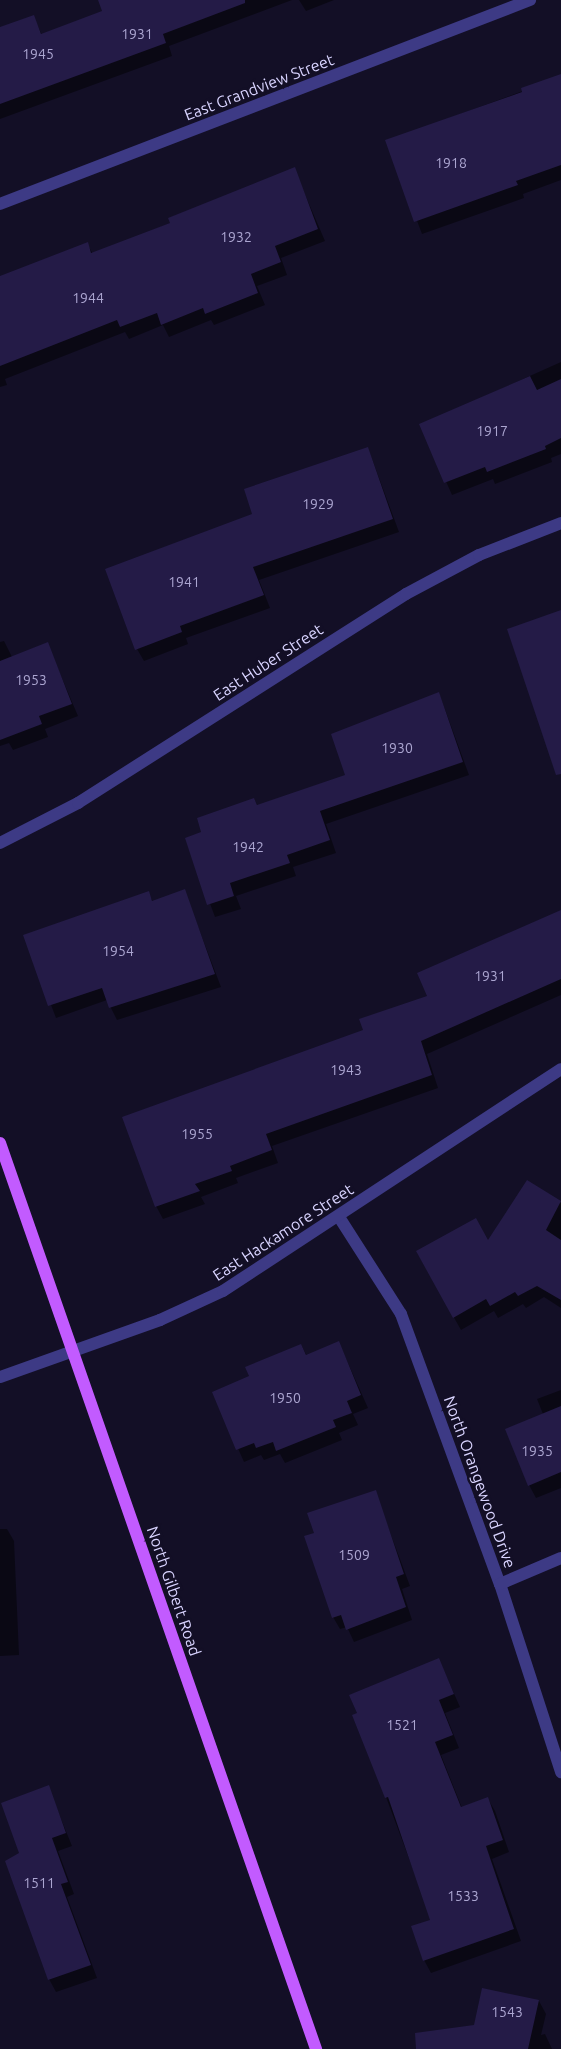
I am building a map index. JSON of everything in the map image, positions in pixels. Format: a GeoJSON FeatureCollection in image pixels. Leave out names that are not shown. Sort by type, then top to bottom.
{"type":"FeatureCollection","features":[{"type":"Feature","properties":{"kind":"main road","name":"North Gilbert Road"},"geometry":{"type":"LineString","coordinates":[[0,1143],[316,2049]]}},
{"type":"Feature","properties":{"kind":"street","name":"East Grandview Street"},"geometry":{"type":"LineString","coordinates":[[0,204],[530,0]]}},
{"type":"Feature","properties":{"kind":"street","name":"East Huber Street"},"geometry":{"type":"LineString","coordinates":[[0,843],[78,803],[406,594],[479,555],[561,523]]}},
{"type":"Feature","properties":{"kind":"street","name":"East Hackamore Street"},"geometry":{"type":"LineString","coordinates":[[0,1377],[190,1308],[223,1291],[339,1217],[561,1069]]}},
{"type":"Feature","properties":{"kind":"street","name":"North Orangewood Drive"},"geometry":{"type":"LineString","coordinates":[[339,1217],[401,1314],[500,1584],[561,1772]]}},
{"type":"Feature","properties":{"kind":"street"},"geometry":{"type":"LineString","coordinates":[[500,1584],[561,1558]]}},
{"type":"Feature","properties":{"kind":"building"},"geometry":{"type":"Polygon","coordinates":[[[98,0],[245,0],[245,3],[163,34],[166,43],[0,104],[0,27],[34,15],[41,34],[102,11],[98,0]]]}},
{"type":"Feature","properties":{"kind":"building"},"geometry":{"type":"Polygon","coordinates":[[[561,74],[561,165],[516,181],[518,185],[414,222],[385,140],[522,92],[521,88],[561,74]]]}},
{"type":"Feature","properties":{"kind":"building"},"geometry":{"type":"Polygon","coordinates":[[[295,167],[318,229],[275,246],[281,262],[251,274],[258,293],[205,314],[203,308],[161,325],[157,313],[120,327],[117,320],[0,366],[0,276],[88,242],[91,253],[170,223],[168,218],[295,167]]]}},
{"type":"Feature","properties":{"kind":"building"},"geometry":{"type":"Polygon","coordinates":[[[530,376],[537,390],[561,379],[561,438],[545,446],[546,449],[487,472],[485,467],[444,483],[419,424],[530,376]]]}},
{"type":"Feature","properties":{"kind":"building"},"geometry":{"type":"Polygon","coordinates":[[[368,447],[393,519],[253,567],[264,595],[180,626],[182,632],[135,650],[105,569],[252,514],[244,489],[368,447]]]}},
{"type":"Feature","properties":{"kind":"building"},"geometry":{"type":"Polygon","coordinates":[[[561,610],[561,774],[556,775],[507,629],[561,610]]]}},
{"type":"Feature","properties":{"kind":"building"},"geometry":{"type":"Polygon","coordinates":[[[48,642],[72,704],[39,716],[42,724],[0,740],[0,661],[48,642]]]}},
{"type":"Feature","properties":{"kind":"building"},"geometry":{"type":"Polygon","coordinates":[[[439,692],[463,762],[320,811],[330,840],[287,855],[290,863],[230,883],[234,896],[207,905],[185,838],[201,832],[197,818],[254,798],[257,805],[345,775],[331,734],[439,692]]]}},
{"type":"Feature","properties":{"kind":"building"},"geometry":{"type":"Polygon","coordinates":[[[185,889],[215,974],[109,1008],[102,988],[48,1006],[23,935],[149,891],[152,901],[185,889]]]}},
{"type":"Feature","properties":{"kind":"building"},"geometry":{"type":"Polygon","coordinates":[[[561,910],[561,979],[421,1041],[432,1075],[266,1134],[272,1150],[230,1166],[232,1171],[195,1184],[200,1191],[155,1207],[122,1117],[363,1030],[359,1019],[427,996],[417,973],[561,910]]]}},
{"type":"Feature","properties":{"kind":"building"},"geometry":{"type":"Polygon","coordinates":[[[527,1180],[561,1201],[546,1230],[561,1240],[561,1300],[537,1286],[518,1296],[515,1292],[490,1306],[486,1299],[453,1318],[416,1251],[476,1218],[488,1240],[527,1180]]]}},
{"type":"Feature","properties":{"kind":"building"},"geometry":{"type":"Polygon","coordinates":[[[339,1341],[361,1395],[347,1401],[352,1413],[333,1420],[336,1427],[276,1451],[273,1442],[256,1448],[254,1443],[236,1450],[212,1392],[249,1376],[245,1367],[301,1344],[306,1355],[339,1341]]]}},
{"type":"Feature","properties":{"kind":"building"},"geometry":{"type":"Polygon","coordinates":[[[561,1406],[561,1472],[528,1486],[505,1429],[561,1406]]]}},
{"type":"Feature","properties":{"kind":"building"},"geometry":{"type":"Polygon","coordinates":[[[376,1490],[404,1574],[396,1577],[406,1607],[346,1630],[341,1615],[332,1618],[304,1536],[314,1533],[307,1513],[376,1490]]]}},
{"type":"Feature","properties":{"kind":"building"},"geometry":{"type":"Polygon","coordinates":[[[439,1658],[454,1694],[439,1700],[453,1735],[435,1742],[461,1807],[488,1797],[503,1840],[486,1846],[514,1929],[423,1961],[411,1926],[430,1920],[388,1797],[385,1798],[352,1715],[357,1713],[349,1695],[439,1658]]]}},
{"type":"Feature","properties":{"kind":"building"},"geometry":{"type":"Polygon","coordinates":[[[49,1785],[66,1833],[52,1838],[68,1882],[61,1884],[91,1965],[48,1980],[5,1861],[19,1853],[1,1803],[49,1785]]]}},
{"type":"Feature","properties":{"kind":"building"},"geometry":{"type":"Polygon","coordinates":[[[482,1988],[539,2000],[528,2049],[416,2049],[415,2033],[474,2025],[482,1988]]]}}]}
